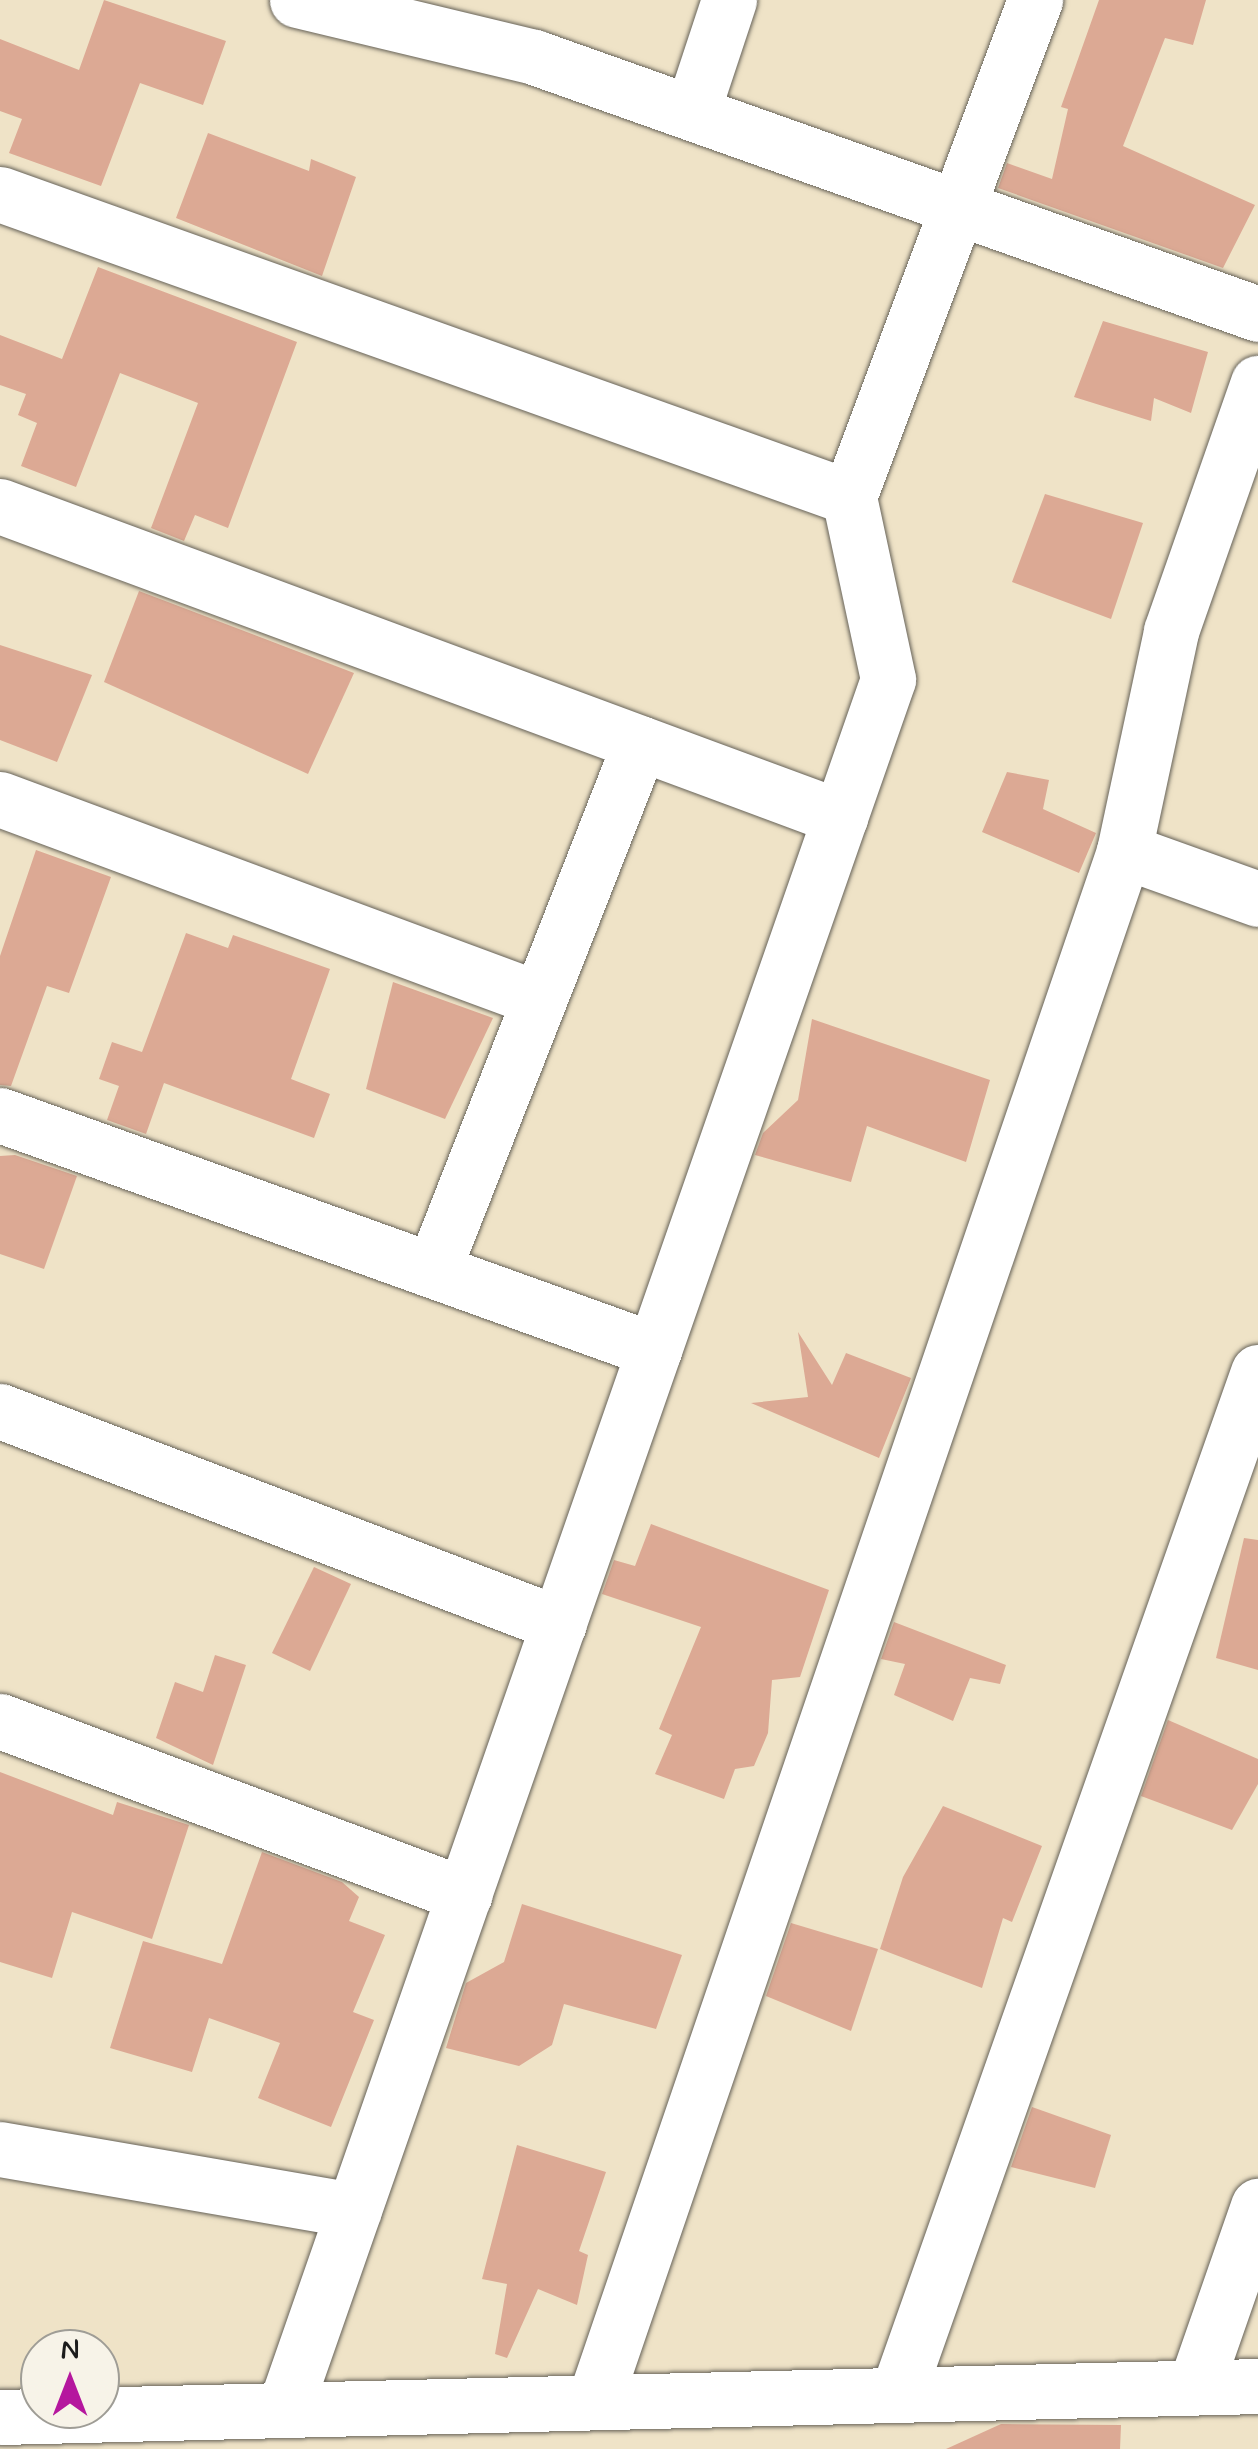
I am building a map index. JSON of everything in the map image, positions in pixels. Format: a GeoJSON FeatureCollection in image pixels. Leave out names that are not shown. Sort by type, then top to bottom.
{"type":"FeatureCollection","features":[{"type":"Feature","properties":{"kind":"street"},"geometry":{"type":"LineString","coordinates":[[297,0],[534,57],[1258,314]]}},
{"type":"Feature","properties":{"kind":"street"},"geometry":{"type":"LineString","coordinates":[[692,112],[730,0]]}},
{"type":"Feature","properties":{"kind":"street"},"geometry":{"type":"LineString","coordinates":[[284,2410],[888,679],[848,497],[1035,0]]}},
{"type":"Feature","properties":{"kind":"street"},"geometry":{"type":"LineString","coordinates":[[0,194],[848,497]]}},
{"type":"Feature","properties":{"kind":"street"},"geometry":{"type":"LineString","coordinates":[[594,2402],[1124,851],[1171,631],[1258,382]]}},
{"type":"Feature","properties":{"kind":"street"},"geometry":{"type":"LineString","coordinates":[[0,506],[840,817]]}},
{"type":"Feature","properties":{"kind":"street"},"geometry":{"type":"LineString","coordinates":[[433,1270],[640,743]]}},
{"type":"Feature","properties":{"kind":"street"},"geometry":{"type":"LineString","coordinates":[[0,799],[540,998]]}},
{"type":"Feature","properties":{"kind":"street"},"geometry":{"type":"LineString","coordinates":[[1124,851],[1258,899]]}},
{"type":"Feature","properties":{"kind":"street"},"geometry":{"type":"LineString","coordinates":[[0,1115],[654,1350]]}},
{"type":"Feature","properties":{"kind":"street"},"geometry":{"type":"LineString","coordinates":[[897,2394],[1258,1372]]}},
{"type":"Feature","properties":{"kind":"street"},"geometry":{"type":"LineString","coordinates":[[0,1411],[559,1624]]}},
{"type":"Feature","properties":{"kind":"street"},"geometry":{"type":"LineString","coordinates":[[0,1721],[465,1895]]}},
{"type":"Feature","properties":{"kind":"street"},"geometry":{"type":"LineString","coordinates":[[0,2149],[354,2210]]}},
{"type":"Feature","properties":{"kind":"street"},"geometry":{"type":"LineString","coordinates":[[1196,2387],[1258,2206]]}},
{"type":"Feature","properties":{"kind":"street"},"geometry":{"type":"LineString","coordinates":[[0,2417],[1258,2386]]}},
{"type":"Feature","properties":{"kind":"building"},"geometry":{"type":"Polygon","coordinates":[[[104,0],[226,41],[203,105],[140,83],[101,186],[9,153],[22,119],[0,111],[0,39],[79,70],[104,0]]]}},
{"type":"Feature","properties":{"kind":"building"},"geometry":{"type":"Polygon","coordinates":[[[1099,0],[1206,0],[1193,45],[1165,38],[1123,146],[1255,205],[1223,268],[998,188],[1007,163],[1052,179],[1068,109],[1061,107],[1099,0]]]}},
{"type":"Feature","properties":{"kind":"building"},"geometry":{"type":"Polygon","coordinates":[[[208,133],[309,171],[311,159],[356,177],[322,276],[176,218],[208,133]]]}},
{"type":"Feature","properties":{"kind":"building"},"geometry":{"type":"Polygon","coordinates":[[[98,267],[297,342],[228,528],[195,515],[184,541],[151,528],[198,403],[120,373],[76,487],[21,466],[37,423],[18,415],[26,394],[0,385],[0,335],[62,359],[98,267]]]}},
{"type":"Feature","properties":{"kind":"building"},"geometry":{"type":"Polygon","coordinates":[[[1103,321],[1208,352],[1191,413],[1154,398],[1151,421],[1074,397],[1103,321]]]}},
{"type":"Feature","properties":{"kind":"building"},"geometry":{"type":"Polygon","coordinates":[[[1045,494],[1143,523],[1111,619],[1012,582],[1045,494]]]}},
{"type":"Feature","properties":{"kind":"building"},"geometry":{"type":"Polygon","coordinates":[[[139,591],[354,673],[308,774],[104,682],[139,591]]]}},
{"type":"Feature","properties":{"kind":"building"},"geometry":{"type":"Polygon","coordinates":[[[0,645],[92,675],[57,762],[0,740],[0,645]]]}},
{"type":"Feature","properties":{"kind":"building"},"geometry":{"type":"Polygon","coordinates":[[[1007,772],[1049,780],[1043,809],[1096,833],[1079,873],[982,832],[1007,772]]]}},
{"type":"Feature","properties":{"kind":"building"},"geometry":{"type":"Polygon","coordinates":[[[36,850],[111,877],[69,993],[47,986],[11,1086],[0,1085],[0,956],[36,850]]]}},
{"type":"Feature","properties":{"kind":"building"},"geometry":{"type":"Polygon","coordinates":[[[186,933],[228,948],[233,935],[330,969],[291,1079],[330,1094],[314,1138],[164,1083],[146,1134],[107,1120],[119,1086],[99,1079],[112,1042],[142,1052],[186,933]]]}},
{"type":"Feature","properties":{"kind":"building"},"geometry":{"type":"Polygon","coordinates":[[[393,982],[493,1018],[445,1119],[366,1089],[393,982]]]}},
{"type":"Feature","properties":{"kind":"building"},"geometry":{"type":"Polygon","coordinates":[[[812,1019],[990,1080],[966,1162],[867,1126],[851,1182],[755,1155],[763,1133],[798,1100],[812,1019]]]}},
{"type":"Feature","properties":{"kind":"building"},"geometry":{"type":"Polygon","coordinates":[[[15,1155],[77,1176],[44,1269],[0,1254],[0,1156],[15,1155]]]}},
{"type":"Feature","properties":{"kind":"building"},"geometry":{"type":"Polygon","coordinates":[[[798,1332],[832,1385],[846,1353],[911,1378],[879,1458],[751,1403],[808,1397],[798,1332]]]}},
{"type":"Feature","properties":{"kind":"building"},"geometry":{"type":"Polygon","coordinates":[[[651,1524],[829,1590],[800,1677],[772,1680],[768,1733],[754,1766],[735,1769],[724,1799],[655,1774],[672,1735],[659,1729],[701,1627],[602,1594],[614,1560],[635,1566],[651,1524]]]}},
{"type":"Feature","properties":{"kind":"building"},"geometry":{"type":"Polygon","coordinates":[[[1244,1538],[1258,1540],[1258,1670],[1216,1658],[1244,1538]]]}},
{"type":"Feature","properties":{"kind":"building"},"geometry":{"type":"Polygon","coordinates":[[[314,1567],[351,1584],[310,1671],[272,1653],[314,1567]]]}},
{"type":"Feature","properties":{"kind":"building"},"geometry":{"type":"Polygon","coordinates":[[[894,1622],[1006,1665],[1000,1684],[970,1678],[953,1721],[894,1695],[905,1664],[881,1659],[894,1622]]]}},
{"type":"Feature","properties":{"kind":"building"},"geometry":{"type":"Polygon","coordinates":[[[215,1655],[246,1665],[213,1765],[156,1738],[175,1682],[203,1692],[215,1655]]]}},
{"type":"Feature","properties":{"kind":"building"},"geometry":{"type":"Polygon","coordinates":[[[1168,1720],[1258,1759],[1258,1784],[1232,1830],[1141,1796],[1168,1720]]]}},
{"type":"Feature","properties":{"kind":"building"},"geometry":{"type":"Polygon","coordinates":[[[0,1772],[113,1815],[117,1802],[189,1825],[152,1939],[72,1912],[52,1978],[0,1962],[0,1772]]]}},
{"type":"Feature","properties":{"kind":"building"},"geometry":{"type":"Polygon","coordinates":[[[943,1806],[1042,1846],[1012,1922],[1003,1918],[982,1988],[880,1949],[903,1877],[943,1806]]]}},
{"type":"Feature","properties":{"kind":"building"},"geometry":{"type":"Polygon","coordinates":[[[262,1852],[342,1882],[359,1897],[349,1921],[385,1935],[353,2012],[374,2020],[331,2127],[258,2098],[280,2043],[209,2018],[192,2072],[110,2048],[143,1941],[222,1964],[262,1852]]]}},
{"type":"Feature","properties":{"kind":"building"},"geometry":{"type":"Polygon","coordinates":[[[522,1904],[682,1955],[656,2029],[564,2004],[552,2045],[519,2066],[446,2048],[466,1983],[504,1962],[522,1904]]]}},
{"type":"Feature","properties":{"kind":"building"},"geometry":{"type":"Polygon","coordinates":[[[791,1923],[878,1949],[851,2031],[766,1996],[791,1923]]]}},
{"type":"Feature","properties":{"kind":"building"},"geometry":{"type":"Polygon","coordinates":[[[1032,2107],[1111,2135],[1095,2188],[1011,2167],[1032,2107]]]}},
{"type":"Feature","properties":{"kind":"building"},"geometry":{"type":"Polygon","coordinates":[[[517,2145],[606,2172],[579,2251],[588,2255],[577,2305],[538,2289],[507,2358],[495,2354],[507,2284],[482,2279],[517,2145]]]}},
{"type":"Feature","properties":{"kind":"building"},"geometry":{"type":"Polygon","coordinates":[[[1001,2424],[1121,2425],[1120,2449],[946,2449],[1001,2424]]]}}]}
